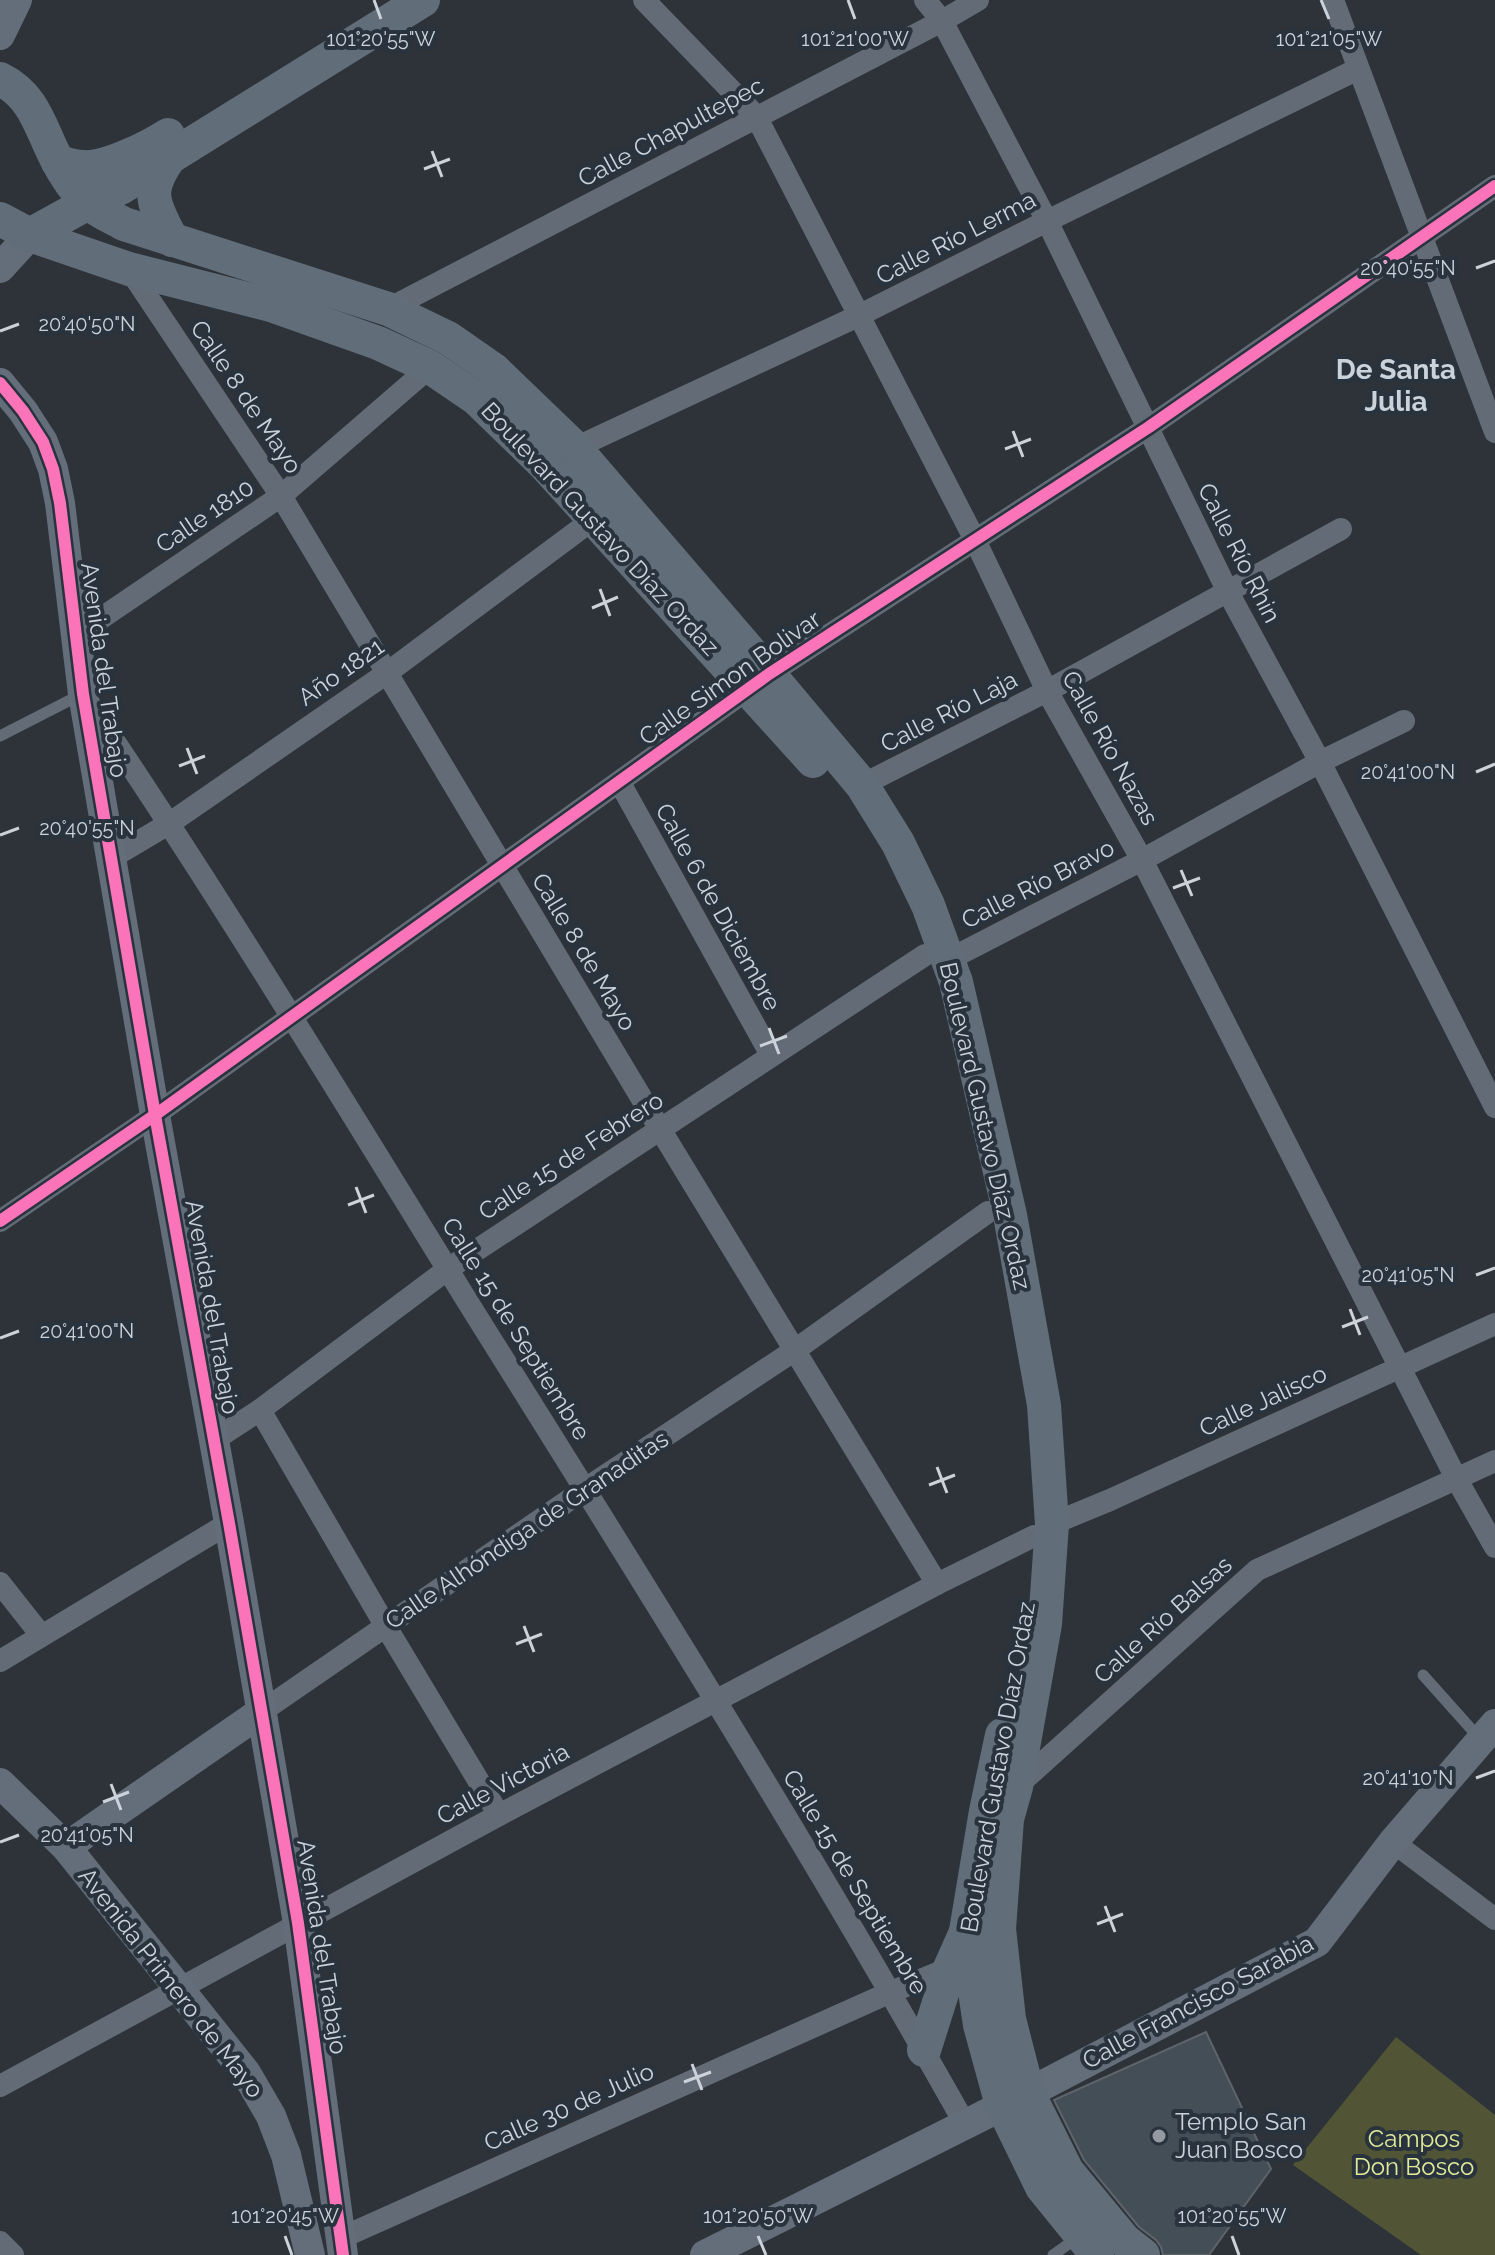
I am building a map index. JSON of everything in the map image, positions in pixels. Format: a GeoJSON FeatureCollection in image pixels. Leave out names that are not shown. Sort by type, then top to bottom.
{"type":"FeatureCollection","features":[{"type":"Feature","properties":{"kind":"main road"},"geometry":{"type":"LineString","coordinates":[[58,162],[87,168],[116,161],[153,145],[381,0]]}},
{"type":"Feature","properties":{"kind":"main road"},"geometry":{"type":"LineString","coordinates":[[30,235],[122,187],[423,0]]}},
{"type":"Feature","properties":{"kind":"main road","name":"Boulevard Gustavo Díaz Ordaz"},"geometry":{"type":"LineString","coordinates":[[0,79],[14,86],[26,98],[58,162],[88,203],[124,224],[388,309],[448,338],[494,370],[575,448],[759,682],[841,793],[883,858],[912,919],[956,982],[1010,1215],[1044,1405],[1045,1624],[1016,1787],[1007,1819],[999,1929],[1015,2099],[1067,2171],[1125,2241],[1143,2255]]}},
{"type":"Feature","properties":{"kind":"main road"},"geometry":{"type":"LineString","coordinates":[[170,157],[155,181],[153,195],[172,240]]}},
{"type":"Feature","properties":{"kind":"main road","name":"Boulevard Gustavo Díaz Ordaz"},"geometry":{"type":"LineString","coordinates":[[0,219],[30,235],[129,269],[271,305],[378,343],[430,367],[477,399],[862,785],[898,843],[928,905],[937,958],[937,987],[988,1212],[1030,1425],[1043,1530],[986,1811],[966,1931],[980,2025],[1015,2099],[1042,2187],[1089,2245]]}},
{"type":"Feature","properties":{"kind":"main road"},"geometry":{"type":"LineString","coordinates":[[924,2050],[950,1968],[966,1931]]}},
{"type":"Feature","properties":{"kind":"street"},"geometry":{"type":"LineString","coordinates":[[0,35],[17,0]]}},
{"type":"Feature","properties":{"kind":"street","name":"Calle Río Nazas"},"geometry":{"type":"LineString","coordinates":[[644,0],[756,116],[975,540],[1047,691],[1142,860],[1456,1478],[1495,1547]]}},
{"type":"Feature","properties":{"kind":"street","name":"Calle Río Rhin"},"geometry":{"type":"LineString","coordinates":[[925,0],[942,21],[1047,221],[1228,592],[1320,762],[1495,1107]]}},
{"type":"Feature","properties":{"kind":"street","name":"Calle Chapultepec"},"geometry":{"type":"LineString","coordinates":[[388,309],[978,0]]}},
{"type":"Feature","properties":{"kind":"street"},"geometry":{"type":"LineString","coordinates":[[1333,0],[1422,236],[1489,397],[1495,432]]}},
{"type":"Feature","properties":{"kind":"street","name":"Calle Río Lerma"},"geometry":{"type":"LineString","coordinates":[[575,448],[858,316],[1358,69]]}},
{"type":"Feature","properties":{"kind":"street","name":"Calle Simon Bolivar"},"geometry":{"type":"LineString","coordinates":[[0,1221],[155,1115],[759,682],[1149,427],[1495,186]]}},
{"type":"Feature","properties":{"kind":"street"},"geometry":{"type":"LineString","coordinates":[[0,268],[30,235]]}},
{"type":"Feature","properties":{"kind":"street","name":"Calle 8 de Mayo"},"geometry":{"type":"LineString","coordinates":[[129,269],[281,496],[937,1584]]}},
{"type":"Feature","properties":{"kind":"street","name":"Calle 1810"},"geometry":{"type":"LineString","coordinates":[[75,636],[281,496],[430,367]]}},
{"type":"Feature","properties":{"kind":"street","name":"Avenida del Trabajo"},"geometry":{"type":"LineString","coordinates":[[0,383],[43,442],[60,503],[83,694],[298,1923],[342,2246]]}},
{"type":"Feature","properties":{"kind":"street","name":"Año 1821"},"geometry":{"type":"LineString","coordinates":[[111,858],[170,823],[387,673],[595,518]]}},
{"type":"Feature","properties":{"kind":"street","name":"Calle Río Laja"},"geometry":{"type":"LineString","coordinates":[[862,785],[1047,691],[1341,529]]}},
{"type":"Feature","properties":{"kind":"street","name":"Calle 15 de Septiembre"},"geometry":{"type":"LineString","coordinates":[[83,694],[170,823],[585,1489],[891,1992],[965,2124]]}},
{"type":"Feature","properties":{"kind":"street","name":"Calle Río Bravo"},"geometry":{"type":"LineString","coordinates":[[937,958],[1142,860],[1320,762],[1404,721]]}},
{"type":"Feature","properties":{"kind":"street","name":"Calle 6 de Diciembre"},"geometry":{"type":"LineString","coordinates":[[620,783],[771,1055]]}},
{"type":"Feature","properties":{"kind":"street","name":"Calle 15 de Febrero"},"geometry":{"type":"LineString","coordinates":[[214,1440],[260,1410],[448,1269],[771,1055],[937,958]]}},
{"type":"Feature","properties":{"kind":"street","name":"Calle Alhóndiga de Granaditas"},"geometry":{"type":"LineString","coordinates":[[66,1847],[385,1625],[795,1350],[988,1212]]}},
{"type":"Feature","properties":{"kind":"street","name":"Calle Jalisco"},"geometry":{"type":"LineString","coordinates":[[1043,1530],[1495,1324]]}},
{"type":"Feature","properties":{"kind":"street"},"geometry":{"type":"LineString","coordinates":[[260,1410],[499,1815]]}},
{"type":"Feature","properties":{"kind":"street","name":"Calle Río Balsas"},"geometry":{"type":"LineString","coordinates":[[1016,1787],[1257,1570],[1495,1461]]}},
{"type":"Feature","properties":{"kind":"street"},"geometry":{"type":"LineString","coordinates":[[0,1661],[229,1523]]}},
{"type":"Feature","properties":{"kind":"street","name":"Calle Victoria"},"geometry":{"type":"LineString","coordinates":[[0,2086],[499,1815],[1043,1530]]}},
{"type":"Feature","properties":{"kind":"street"},"geometry":{"type":"LineString","coordinates":[[0,1583],[41,1635]]}},
{"type":"Feature","properties":{"kind":"street","name":"Calle Francisco Sarabia"},"geometry":{"type":"LineString","coordinates":[[705,2255],[1317,1942],[1393,1842],[1488,1732]]}},
{"type":"Feature","properties":{"kind":"street","name":"Avenida Primero de Mayo"},"geometry":{"type":"LineString","coordinates":[[0,1783],[66,1847],[246,2073],[271,2116],[286,2155],[310,2255]]}},
{"type":"Feature","properties":{"kind":"street"},"geometry":{"type":"LineString","coordinates":[[1393,1842],[1495,1919]]}},
{"type":"Feature","properties":{"kind":"street","name":"Calle 30 de Julio"},"geometry":{"type":"LineString","coordinates":[[342,2246],[891,1992],[950,1968]]}},
{"type":"Feature","properties":{"kind":"street"},"geometry":{"type":"LineString","coordinates":[[0,2242],[13,2255]]}},
{"type":"Feature","properties":{"kind":"lane"},"geometry":{"type":"LineString","coordinates":[[0,736],[83,694]]}},
{"type":"Feature","properties":{"kind":"lane"},"geometry":{"type":"LineString","coordinates":[[1423,1675],[1488,1732]]}},
{"type":"Feature","properties":{"kind":"lane"},"geometry":{"type":"LineString","coordinates":[[1053,2255],[1089,2245]]}},
{"type":"Feature","properties":{"kind":"green space","name":"Campos Don Bosco"},"geometry":{"type":"Polygon","coordinates":[[[1396,2037],[1495,2115],[1495,2255],[1421,2255],[1293,2165],[1396,2037]]]}},
{"type":"Feature","properties":{"kind":"building","name":"Templo San Juan Bosco"},"geometry":{"type":"Polygon","coordinates":[[[1206,2032],[1271,2169],[1209,2255],[1163,2255],[1156,2240],[1139,2227],[1084,2160],[1054,2100],[1206,2032]]]}},
{"type":"Feature","properties":{"kind":"cycle path"},"geometry":{"type":"LineString","coordinates":[[0,1221],[155,1115],[769,674],[1149,427],[1495,186]]}},
{"type":"Feature","properties":{"kind":"cycle path"},"geometry":{"type":"LineString","coordinates":[[0,383],[43,442],[60,503],[83,694],[298,1923],[343,2255]]}},
{"type":"Feature","properties":{"kind":"place","name":"Templo San Juan Bosco"},"geometry":{"type":"Point","coordinates":[1159,2136]}},
{"type":"Feature","properties":{"kind":"district","name":"De Santa Julia"},"geometry":{"type":"Point","coordinates":[1396,385]}}]}
